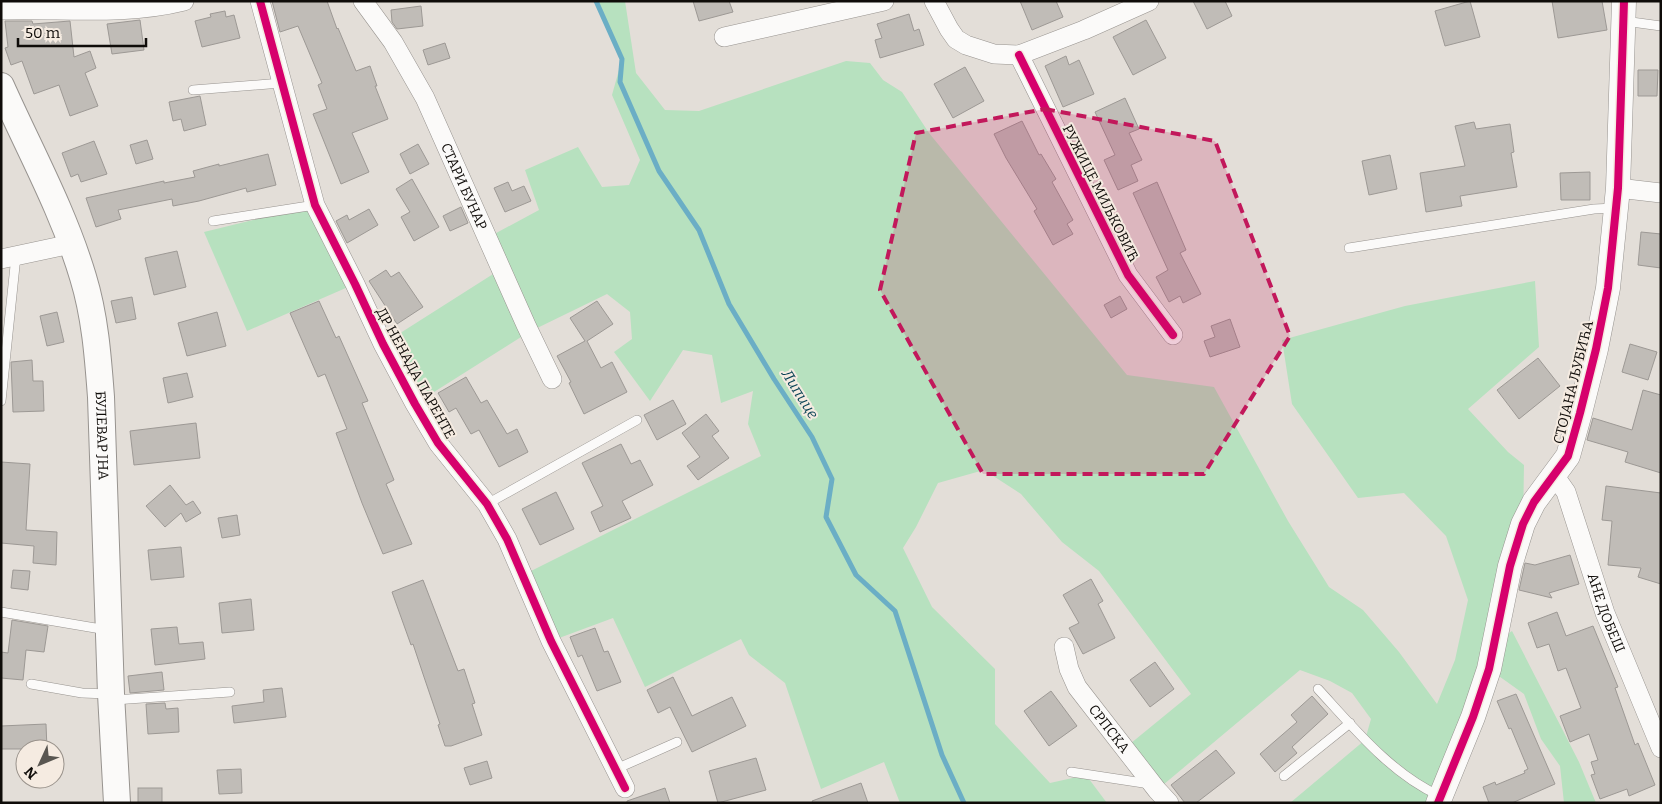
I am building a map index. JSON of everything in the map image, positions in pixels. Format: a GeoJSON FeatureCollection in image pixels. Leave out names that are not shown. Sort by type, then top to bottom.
{"type":"FeatureCollection","features":[{"type":"Feature","properties":{"kind":"main road","name":"БУЛЕВАР ЈНА"},"geometry":{"type":"LineString","coordinates":[[1,86],[60,212],[84,278],[98,352],[111,697],[117,803]]}},
{"type":"Feature","properties":{"kind":"street"},"geometry":{"type":"LineString","coordinates":[[1,10],[45,8],[129,10],[184,1]]}},
{"type":"Feature","properties":{"kind":"street","name":"ДР НЕНАДА ПАРЕНТЕ"},"geometry":{"type":"LineString","coordinates":[[260,1],[315,205],[383,344],[420,412],[438,443],[487,504],[507,539],[551,642],[625,788]]}},
{"type":"Feature","properties":{"kind":"street","name":"СТАРИ БУНАР"},"geometry":{"type":"LineString","coordinates":[[363,1],[392,42],[425,98],[552,379]]}},
{"type":"Feature","properties":{"kind":"street"},"geometry":{"type":"LineString","coordinates":[[724,37],[884,1]]}},
{"type":"Feature","properties":{"kind":"street"},"geometry":{"type":"LineString","coordinates":[[934,1],[948,29],[956,39],[966,45],[994,54],[1019,55],[1084,30],[1149,1]]}},
{"type":"Feature","properties":{"kind":"street","name":"СТОЈАНА ЉУБИЋА"},"geometry":{"type":"LineString","coordinates":[[1439,799],[1473,717],[1489,669],[1510,566],[1523,524],[1534,502],[1568,456],[1596,349],[1608,288],[1617,198],[1623,11]]}},
{"type":"Feature","properties":{"kind":"street","name":"РУЖИЦЕ МИЉКОВИЋ"},"geometry":{"type":"LineString","coordinates":[[1019,55],[1128,275],[1173,335]]}},
{"type":"Feature","properties":{"kind":"street"},"geometry":{"type":"LineString","coordinates":[[1617,198],[1661,193]]}},
{"type":"Feature","properties":{"kind":"street"},"geometry":{"type":"LineString","coordinates":[[9,257],[71,244]]}},
{"type":"Feature","properties":{"kind":"street","name":"АНЕ ДОБЕШ"},"geometry":{"type":"LineString","coordinates":[[1554,475],[1566,492],[1605,613],[1659,736]]}},
{"type":"Feature","properties":{"kind":"street","name":"СРПСКА"},"geometry":{"type":"LineString","coordinates":[[1064,646],[1077,687],[1169,803]]}},
{"type":"Feature","properties":{"kind":"lane","name":"СТОЈАНА ЉУБИЋА"},"geometry":{"type":"LineString","coordinates":[[1623,11],[1661,26]]}},
{"type":"Feature","properties":{"kind":"lane"},"geometry":{"type":"LineString","coordinates":[[193,90],[281,83]]}},
{"type":"Feature","properties":{"kind":"lane"},"geometry":{"type":"LineString","coordinates":[[1348,248],[1594,209],[1617,198]]}},
{"type":"Feature","properties":{"kind":"lane"},"geometry":{"type":"LineString","coordinates":[[213,220],[315,205]]}},
{"type":"Feature","properties":{"kind":"lane"},"geometry":{"type":"LineString","coordinates":[[1,401],[9,257]]}},
{"type":"Feature","properties":{"kind":"lane"},"geometry":{"type":"LineString","coordinates":[[487,504],[637,420]]}},
{"type":"Feature","properties":{"kind":"lane"},"geometry":{"type":"LineString","coordinates":[[1,612],[110,631]]}},
{"type":"Feature","properties":{"kind":"lane"},"geometry":{"type":"LineString","coordinates":[[32,684],[111,697],[230,692]]}},
{"type":"Feature","properties":{"kind":"lane"},"geometry":{"type":"LineString","coordinates":[[1318,689],[1365,740],[1409,778],[1439,799]]}},
{"type":"Feature","properties":{"kind":"lane"},"geometry":{"type":"LineString","coordinates":[[1284,776],[1350,723]]}},
{"type":"Feature","properties":{"kind":"lane"},"geometry":{"type":"LineString","coordinates":[[616,769],[677,742]]}},
{"type":"Feature","properties":{"kind":"lane"},"geometry":{"type":"LineString","coordinates":[[1071,772],[1153,784]]}},
{"type":"Feature","properties":{"kind":"highlighted area"},"geometry":{"type":"Polygon","coordinates":[[[1045,109],[1215,141],[1290,336],[1204,474],[983,474],[880,290],[916,133],[1045,109]]]}},
{"type":"Feature","properties":{"kind":"green space"},"geometry":{"type":"Polygon","coordinates":[[[596,1],[625,1],[636,73],[665,110],[699,111],[846,61],[870,63],[883,80],[902,92],[929,133],[1127,375],[1214,387],[1288,521],[1329,587],[1363,610],[1399,652],[1437,704],[1455,660],[1468,600],[1446,536],[1404,493],[1358,498],[1292,404],[1282,340],[1405,306],[1535,281],[1539,347],[1468,409],[1508,452],[1524,465],[1523,524],[1495,643],[1512,631],[1579,762],[1596,803],[1564,803],[1560,766],[1541,739],[1524,694],[1489,669],[1438,803],[1290,803],[1365,740],[1371,719],[1352,693],[1330,681],[1300,670],[1157,790],[1125,748],[1191,694],[1099,571],[1062,542],[1021,494],[984,470],[938,483],[903,548],[932,607],[995,669],[995,724],[1050,783],[1086,775],[1107,803],[900,803],[884,762],[821,789],[785,683],[749,655],[741,639],[645,687],[613,618],[551,641],[523,575],[761,456],[748,424],[753,391],[721,403],[712,355],[683,350],[650,401],[614,352],[632,339],[630,312],[607,294],[529,332],[415,404],[383,344],[501,269],[487,238],[539,210],[525,170],[578,147],[602,187],[629,185],[640,160],[612,95],[622,59],[596,1]]]}},
{"type":"Feature","properties":{"kind":"green space"},"geometry":{"type":"Polygon","coordinates":[[[315,205],[355,284],[247,331],[204,232],[315,205]]]}},
{"type":"Feature","properties":{"kind":"building"},"geometry":{"type":"Polygon","coordinates":[[[272,1],[327,1],[356,71],[370,66],[377,86],[375,86],[388,119],[352,133],[369,172],[341,184],[313,114],[327,109],[318,85],[322,83],[298,26],[280,32],[272,1]]]}},
{"type":"Feature","properties":{"kind":"building"},"geometry":{"type":"Polygon","coordinates":[[[693,1],[729,1],[733,12],[699,21],[693,1]]]}},
{"type":"Feature","properties":{"kind":"building"},"geometry":{"type":"Polygon","coordinates":[[[1020,1],[1056,1],[1063,17],[1032,30],[1020,1]]]}},
{"type":"Feature","properties":{"kind":"building"},"geometry":{"type":"Polygon","coordinates":[[[1193,1],[1225,1],[1232,16],[1207,29],[1193,1]]]}},
{"type":"Feature","properties":{"kind":"building"},"geometry":{"type":"Polygon","coordinates":[[[1470,1],[1480,37],[1445,46],[1435,11],[1470,1]]]}},
{"type":"Feature","properties":{"kind":"building"},"geometry":{"type":"Polygon","coordinates":[[[1552,1],[1602,1],[1607,30],[1558,38],[1552,1]]]}},
{"type":"Feature","properties":{"kind":"building"},"geometry":{"type":"Polygon","coordinates":[[[421,6],[423,26],[397,29],[392,22],[391,10],[421,6]]]}},
{"type":"Feature","properties":{"kind":"building"},"geometry":{"type":"Polygon","coordinates":[[[225,11],[226,17],[234,15],[240,38],[202,47],[195,21],[211,17],[210,14],[225,11]]]}},
{"type":"Feature","properties":{"kind":"building"},"geometry":{"type":"Polygon","coordinates":[[[909,14],[914,31],[919,29],[924,45],[880,58],[875,40],[882,38],[877,24],[909,14]]]}},
{"type":"Feature","properties":{"kind":"building"},"geometry":{"type":"Polygon","coordinates":[[[140,20],[144,50],[112,54],[107,24],[140,20]]]}},
{"type":"Feature","properties":{"kind":"building"},"geometry":{"type":"Polygon","coordinates":[[[1146,20],[1166,58],[1133,75],[1113,37],[1146,20]]]}},
{"type":"Feature","properties":{"kind":"building"},"geometry":{"type":"Polygon","coordinates":[[[5,21],[32,21],[33,24],[70,21],[74,57],[90,51],[96,68],[85,73],[98,106],[70,116],[59,85],[34,94],[22,61],[11,65],[5,48],[8,47],[5,21]]]}},
{"type":"Feature","properties":{"kind":"building"},"geometry":{"type":"Polygon","coordinates":[[[445,43],[450,58],[428,65],[423,50],[445,43]]]}},
{"type":"Feature","properties":{"kind":"building"},"geometry":{"type":"Polygon","coordinates":[[[1066,56],[1069,65],[1079,60],[1094,94],[1063,107],[1045,66],[1066,56]]]}},
{"type":"Feature","properties":{"kind":"building"},"geometry":{"type":"Polygon","coordinates":[[[965,67],[984,101],[953,118],[934,84],[965,67]]]}},
{"type":"Feature","properties":{"kind":"building"},"geometry":{"type":"Polygon","coordinates":[[[1638,70],[1658,70],[1657,96],[1638,96],[1638,70]]]}},
{"type":"Feature","properties":{"kind":"building"},"geometry":{"type":"Polygon","coordinates":[[[200,96],[206,125],[184,131],[181,119],[173,121],[169,102],[200,96]]]}},
{"type":"Feature","properties":{"kind":"building"},"geometry":{"type":"Polygon","coordinates":[[[1125,98],[1139,129],[1129,133],[1142,160],[1131,165],[1138,181],[1118,190],[1104,160],[1115,155],[1095,112],[1125,98]]]}},
{"type":"Feature","properties":{"kind":"building"},"geometry":{"type":"Polygon","coordinates":[[[1022,121],[1039,155],[1041,154],[1056,179],[1052,182],[1073,220],[1067,224],[1073,234],[1053,245],[1034,211],[1037,209],[1006,158],[994,134],[1022,121]]]}},
{"type":"Feature","properties":{"kind":"building"},"geometry":{"type":"Polygon","coordinates":[[[1474,122],[1476,129],[1510,124],[1514,152],[1511,153],[1517,187],[1460,196],[1462,206],[1426,212],[1420,173],[1465,166],[1455,126],[1474,122]]]}},
{"type":"Feature","properties":{"kind":"building"},"geometry":{"type":"Polygon","coordinates":[[[147,140],[153,159],[136,164],[130,145],[147,140]]]}},
{"type":"Feature","properties":{"kind":"building"},"geometry":{"type":"Polygon","coordinates":[[[94,141],[107,174],[81,182],[78,174],[71,177],[62,153],[94,141]]]}},
{"type":"Feature","properties":{"kind":"building"},"geometry":{"type":"Polygon","coordinates":[[[418,144],[429,164],[410,174],[400,154],[418,144]]]}},
{"type":"Feature","properties":{"kind":"building"},"geometry":{"type":"Polygon","coordinates":[[[268,154],[276,185],[247,192],[246,188],[173,206],[172,199],[118,210],[121,219],[96,227],[86,198],[164,181],[164,183],[195,177],[193,171],[268,154]]]}},
{"type":"Feature","properties":{"kind":"building"},"geometry":{"type":"Polygon","coordinates":[[[1390,155],[1397,189],[1369,195],[1362,161],[1390,155]]]}},
{"type":"Feature","properties":{"kind":"building"},"geometry":{"type":"Polygon","coordinates":[[[1590,172],[1590,200],[1561,200],[1560,173],[1590,172]]]}},
{"type":"Feature","properties":{"kind":"building"},"geometry":{"type":"Polygon","coordinates":[[[412,179],[439,227],[414,241],[401,217],[410,212],[396,189],[412,179]]]}},
{"type":"Feature","properties":{"kind":"building"},"geometry":{"type":"Polygon","coordinates":[[[508,182],[512,191],[524,186],[531,201],[505,212],[494,188],[508,182]]]}},
{"type":"Feature","properties":{"kind":"building"},"geometry":{"type":"Polygon","coordinates":[[[1157,182],[1186,250],[1180,253],[1201,294],[1183,303],[1180,296],[1169,302],[1156,277],[1168,270],[1133,193],[1157,182]]]}},
{"type":"Feature","properties":{"kind":"building"},"geometry":{"type":"Polygon","coordinates":[[[461,207],[468,223],[450,231],[443,216],[461,207]]]}},
{"type":"Feature","properties":{"kind":"building"},"geometry":{"type":"Polygon","coordinates":[[[369,209],[378,225],[347,243],[336,221],[347,215],[349,220],[369,209]]]}},
{"type":"Feature","properties":{"kind":"building"},"geometry":{"type":"Polygon","coordinates":[[[1641,232],[1661,234],[1661,268],[1638,265],[1641,232]]]}},
{"type":"Feature","properties":{"kind":"building"},"geometry":{"type":"Polygon","coordinates":[[[177,251],[186,287],[154,295],[145,258],[177,251]]]}},
{"type":"Feature","properties":{"kind":"building"},"geometry":{"type":"Polygon","coordinates":[[[386,270],[391,277],[399,272],[423,307],[397,324],[369,281],[386,270]]]}},
{"type":"Feature","properties":{"kind":"building"},"geometry":{"type":"Polygon","coordinates":[[[1120,296],[1127,309],[1111,318],[1104,305],[1120,296]]]}},
{"type":"Feature","properties":{"kind":"building"},"geometry":{"type":"Polygon","coordinates":[[[132,297],[136,319],[116,323],[111,301],[132,297]]]}},
{"type":"Feature","properties":{"kind":"building"},"geometry":{"type":"Polygon","coordinates":[[[319,301],[336,338],[339,336],[368,401],[362,403],[394,480],[386,484],[412,544],[383,554],[336,433],[347,429],[325,374],[318,377],[290,313],[319,301]]]}},
{"type":"Feature","properties":{"kind":"building"},"geometry":{"type":"Polygon","coordinates":[[[597,301],[613,324],[587,341],[601,368],[612,362],[627,392],[584,414],[569,383],[571,382],[557,356],[585,341],[570,318],[597,301]]]}},
{"type":"Feature","properties":{"kind":"building"},"geometry":{"type":"Polygon","coordinates":[[[57,312],[64,342],[47,346],[40,316],[57,312]]]}},
{"type":"Feature","properties":{"kind":"building"},"geometry":{"type":"Polygon","coordinates":[[[217,312],[226,346],[187,356],[178,323],[217,312]]]}},
{"type":"Feature","properties":{"kind":"building"},"geometry":{"type":"Polygon","coordinates":[[[1230,319],[1240,347],[1210,357],[1204,341],[1215,337],[1211,326],[1230,319]]]}},
{"type":"Feature","properties":{"kind":"building"},"geometry":{"type":"Polygon","coordinates":[[[1630,344],[1657,352],[1648,380],[1622,372],[1630,344]]]}},
{"type":"Feature","properties":{"kind":"building"},"geometry":{"type":"Polygon","coordinates":[[[1538,358],[1560,386],[1519,419],[1497,390],[1538,358]]]}},
{"type":"Feature","properties":{"kind":"building"},"geometry":{"type":"Polygon","coordinates":[[[32,360],[33,381],[43,381],[44,411],[13,412],[11,362],[32,360]]]}},
{"type":"Feature","properties":{"kind":"building"},"geometry":{"type":"Polygon","coordinates":[[[187,373],[193,397],[168,403],[163,378],[187,373]]]}},
{"type":"Feature","properties":{"kind":"building"},"geometry":{"type":"Polygon","coordinates":[[[466,377],[481,403],[487,400],[507,434],[517,429],[528,452],[499,467],[479,430],[471,434],[456,408],[449,412],[438,393],[466,377]]]}},
{"type":"Feature","properties":{"kind":"building"},"geometry":{"type":"Polygon","coordinates":[[[1643,390],[1661,395],[1661,473],[1625,462],[1628,452],[1587,440],[1593,418],[1632,430],[1643,390]]]}},
{"type":"Feature","properties":{"kind":"building"},"geometry":{"type":"Polygon","coordinates":[[[673,400],[686,424],[657,440],[644,415],[673,400]]]}},
{"type":"Feature","properties":{"kind":"building"},"geometry":{"type":"Polygon","coordinates":[[[706,414],[719,431],[712,436],[729,458],[698,480],[687,466],[700,457],[682,433],[706,414]]]}},
{"type":"Feature","properties":{"kind":"building"},"geometry":{"type":"Polygon","coordinates":[[[196,423],[200,458],[134,465],[130,431],[196,423]]]}},
{"type":"Feature","properties":{"kind":"building"},"geometry":{"type":"Polygon","coordinates":[[[621,444],[631,464],[640,460],[653,485],[622,501],[631,518],[600,532],[591,512],[603,506],[582,463],[621,444]]]}},
{"type":"Feature","properties":{"kind":"building"},"geometry":{"type":"Polygon","coordinates":[[[1,462],[30,464],[26,530],[57,532],[56,565],[33,563],[34,546],[1,543],[1,462]]]}},
{"type":"Feature","properties":{"kind":"building"},"geometry":{"type":"Polygon","coordinates":[[[170,485],[186,505],[193,501],[201,513],[186,522],[181,513],[165,527],[146,506],[170,485]]]}},
{"type":"Feature","properties":{"kind":"building"},"geometry":{"type":"Polygon","coordinates":[[[1606,486],[1661,493],[1661,584],[1638,577],[1641,568],[1608,565],[1612,521],[1602,520],[1606,486]]]}},
{"type":"Feature","properties":{"kind":"building"},"geometry":{"type":"Polygon","coordinates":[[[556,492],[574,529],[540,545],[522,509],[556,492]]]}},
{"type":"Feature","properties":{"kind":"building"},"geometry":{"type":"Polygon","coordinates":[[[237,515],[240,535],[222,538],[218,518],[237,515]]]}},
{"type":"Feature","properties":{"kind":"building"},"geometry":{"type":"Polygon","coordinates":[[[181,547],[184,577],[151,580],[148,550],[181,547]]]}},
{"type":"Feature","properties":{"kind":"building"},"geometry":{"type":"Polygon","coordinates":[[[1570,555],[1579,584],[1549,593],[1552,598],[1519,590],[1525,563],[1535,565],[1570,555]]]}},
{"type":"Feature","properties":{"kind":"building"},"geometry":{"type":"Polygon","coordinates":[[[13,570],[30,571],[28,590],[11,588],[13,570]]]}},
{"type":"Feature","properties":{"kind":"building"},"geometry":{"type":"Polygon","coordinates":[[[1091,579],[1103,601],[1098,604],[1115,638],[1083,654],[1069,628],[1079,623],[1063,595],[1091,579]]]}},
{"type":"Feature","properties":{"kind":"building"},"geometry":{"type":"Polygon","coordinates":[[[423,580],[458,671],[464,669],[475,703],[472,704],[482,735],[451,746],[445,746],[438,725],[440,724],[413,644],[411,645],[392,592],[423,580]]]}},
{"type":"Feature","properties":{"kind":"building"},"geometry":{"type":"Polygon","coordinates":[[[251,599],[254,630],[222,633],[219,603],[251,599]]]}},
{"type":"Feature","properties":{"kind":"building"},"geometry":{"type":"Polygon","coordinates":[[[1557,612],[1566,636],[1593,626],[1618,687],[1615,688],[1635,745],[1638,743],[1655,785],[1629,796],[1627,789],[1600,799],[1591,775],[1595,774],[1591,762],[1598,760],[1589,734],[1570,742],[1560,716],[1581,708],[1566,668],[1558,671],[1549,644],[1537,648],[1528,623],[1557,612]]]}},
{"type":"Feature","properties":{"kind":"building"},"geometry":{"type":"Polygon","coordinates":[[[12,620],[48,626],[44,652],[26,650],[23,680],[1,678],[1,652],[8,653],[12,620]]]}},
{"type":"Feature","properties":{"kind":"building"},"geometry":{"type":"Polygon","coordinates":[[[177,627],[179,644],[203,642],[205,659],[155,665],[151,629],[177,627]]]}},
{"type":"Feature","properties":{"kind":"building"},"geometry":{"type":"Polygon","coordinates":[[[595,628],[604,652],[608,651],[621,682],[597,691],[582,655],[578,657],[570,637],[595,628]]]}},
{"type":"Feature","properties":{"kind":"building"},"geometry":{"type":"Polygon","coordinates":[[[1155,662],[1174,689],[1150,707],[1130,680],[1155,662]]]}},
{"type":"Feature","properties":{"kind":"building"},"geometry":{"type":"Polygon","coordinates":[[[162,672],[164,690],[130,693],[128,676],[162,672]]]}},
{"type":"Feature","properties":{"kind":"building"},"geometry":{"type":"Polygon","coordinates":[[[673,677],[692,716],[732,697],[746,726],[692,752],[670,707],[658,713],[647,690],[673,677]]]}},
{"type":"Feature","properties":{"kind":"building"},"geometry":{"type":"Polygon","coordinates":[[[282,688],[286,717],[234,723],[232,706],[264,702],[263,690],[282,688]]]}},
{"type":"Feature","properties":{"kind":"building"},"geometry":{"type":"Polygon","coordinates":[[[1051,691],[1077,726],[1049,746],[1024,711],[1051,691]]]}},
{"type":"Feature","properties":{"kind":"building"},"geometry":{"type":"Polygon","coordinates":[[[1516,694],[1555,784],[1512,803],[1489,803],[1483,787],[1495,782],[1496,785],[1525,773],[1524,771],[1528,769],[1511,728],[1509,729],[1497,701],[1516,694]]]}},
{"type":"Feature","properties":{"kind":"building"},"geometry":{"type":"Polygon","coordinates":[[[1312,696],[1328,714],[1292,747],[1297,753],[1275,772],[1260,754],[1297,722],[1291,715],[1312,696]]]}},
{"type":"Feature","properties":{"kind":"building"},"geometry":{"type":"Polygon","coordinates":[[[165,703],[166,709],[178,708],[179,732],[148,734],[146,704],[165,703]]]}},
{"type":"Feature","properties":{"kind":"building"},"geometry":{"type":"Polygon","coordinates":[[[46,724],[47,739],[15,739],[15,749],[1,749],[1,726],[46,724]]]}},
{"type":"Feature","properties":{"kind":"building"},"geometry":{"type":"Polygon","coordinates":[[[1216,750],[1235,773],[1196,803],[1185,803],[1171,785],[1216,750]]]}},
{"type":"Feature","properties":{"kind":"building"},"geometry":{"type":"Polygon","coordinates":[[[756,758],[766,790],[718,803],[709,771],[756,758]]]}},
{"type":"Feature","properties":{"kind":"building"},"geometry":{"type":"Polygon","coordinates":[[[487,761],[492,778],[470,785],[464,768],[487,761]]]}},
{"type":"Feature","properties":{"kind":"building"},"geometry":{"type":"Polygon","coordinates":[[[241,769],[242,793],[219,794],[217,770],[241,769]]]}},
{"type":"Feature","properties":{"kind":"building"},"geometry":{"type":"Polygon","coordinates":[[[861,783],[868,803],[813,803],[812,801],[861,783]]]}},
{"type":"Feature","properties":{"kind":"building"},"geometry":{"type":"Polygon","coordinates":[[[138,788],[162,788],[162,803],[138,803],[138,788]]]}},
{"type":"Feature","properties":{"kind":"building"},"geometry":{"type":"Polygon","coordinates":[[[665,788],[670,803],[627,803],[627,801],[665,788]]]}},
{"type":"Feature","properties":{"kind":"waterway","name":"Липице"},"geometry":{"type":"LineString","coordinates":[[596,1],[622,59],[620,82],[659,171],[699,230],[729,304],[774,379],[812,437],[832,479],[826,517],[856,575],[895,611],[942,755],[964,803]]}},
{"type":"Feature","properties":{"kind":"cycle path"},"geometry":{"type":"LineString","coordinates":[[260,1],[315,205],[383,344],[415,404],[438,443],[487,504],[507,539],[551,641],[625,788]]}},
{"type":"Feature","properties":{"kind":"cycle path"},"geometry":{"type":"LineString","coordinates":[[1438,803],[1473,717],[1489,669],[1510,566],[1523,524],[1534,502],[1568,456],[1596,349],[1608,288],[1618,188],[1624,1]]}},
{"type":"Feature","properties":{"kind":"cycle path"},"geometry":{"type":"LineString","coordinates":[[1019,55],[1128,275],[1173,335]]}}]}
